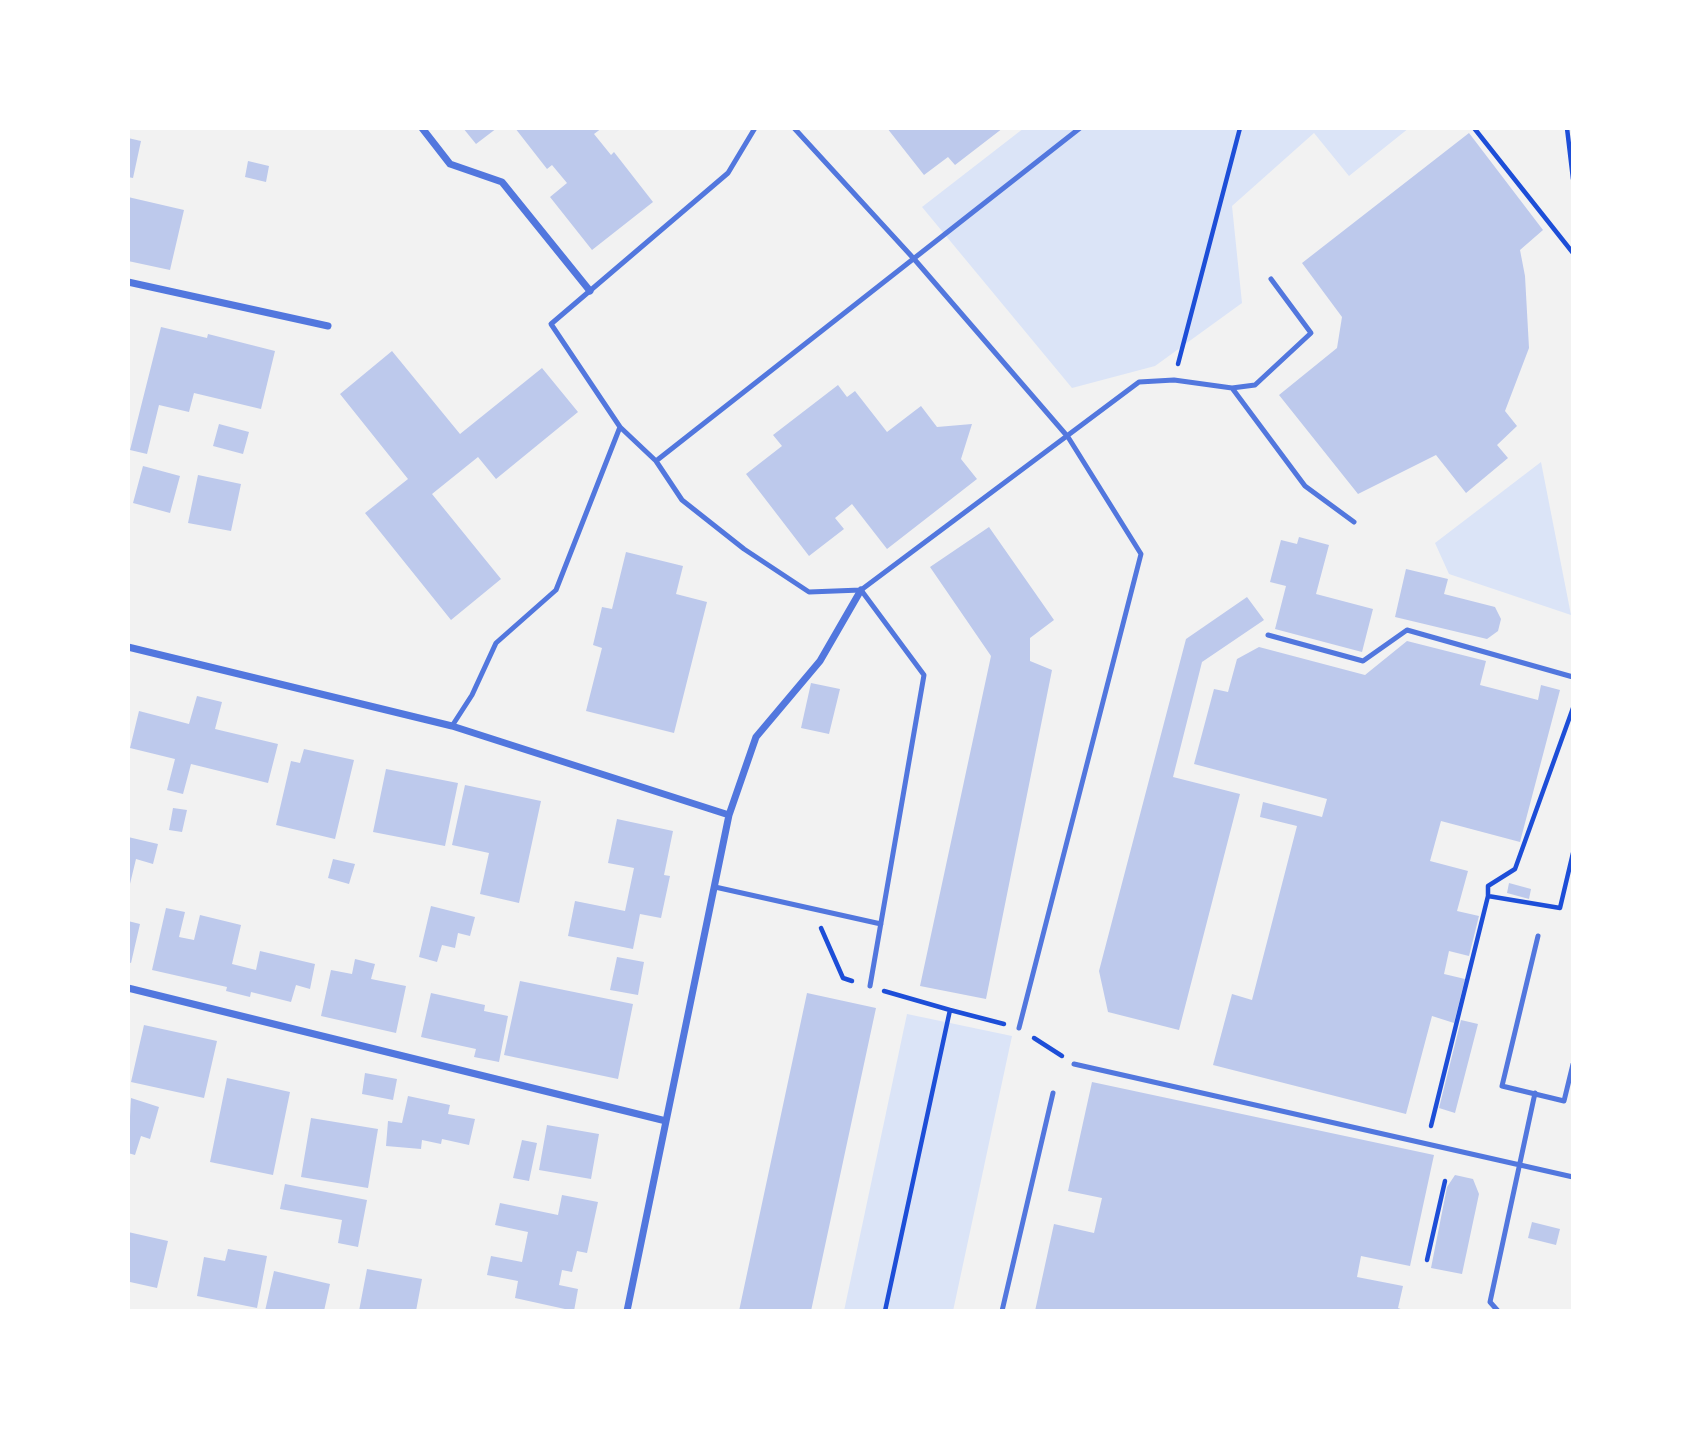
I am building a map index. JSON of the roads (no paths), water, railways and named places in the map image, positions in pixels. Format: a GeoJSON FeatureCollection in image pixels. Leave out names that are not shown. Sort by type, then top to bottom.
{"type":"FeatureCollection","features":[{"type":"Feature","properties":{"kind":"street"},"geometry":{"type":"LineString","coordinates":[[422,128],[450,164],[502,182],[590,291]]}},
{"type":"Feature","properties":{"kind":"street"},"geometry":{"type":"LineString","coordinates":[[128,282],[328,326]]}},
{"type":"Feature","properties":{"kind":"street"},"geometry":{"type":"LineString","coordinates":[[627,1311],[729,815],[756,737],[820,661],[861,590]]}},
{"type":"Feature","properties":{"kind":"street"},"geometry":{"type":"LineString","coordinates":[[128,647],[453,726],[729,815]]}},
{"type":"Feature","properties":{"kind":"street"},"geometry":{"type":"LineString","coordinates":[[128,988],[666,1121]]}},
{"type":"Feature","properties":{"kind":"lane"},"geometry":{"type":"LineString","coordinates":[[755,128],[728,173],[551,324],[620,427],[656,461],[682,500],[744,549],[809,592],[861,590],[1139,383],[1174,380],[1232,388],[1255,385],[1311,333],[1271,279]]}},
{"type":"Feature","properties":{"kind":"lane"},"geometry":{"type":"LineString","coordinates":[[794,128],[915,260],[1068,437],[1142,554],[1019,1028]]}},
{"type":"Feature","properties":{"kind":"lane"},"geometry":{"type":"LineString","coordinates":[[656,461],[1080,128]]}},
{"type":"Feature","properties":{"kind":"lane"},"geometry":{"type":"LineString","coordinates":[[1232,388],[1305,486],[1354,522]]}},
{"type":"Feature","properties":{"kind":"lane"},"geometry":{"type":"LineString","coordinates":[[453,726],[472,695],[496,643],[556,590],[620,427]]}},
{"type":"Feature","properties":{"kind":"lane"},"geometry":{"type":"LineString","coordinates":[[861,590],[924,675],[870,986]]}},
{"type":"Feature","properties":{"kind":"lane"},"geometry":{"type":"LineString","coordinates":[[1268,635],[1363,661],[1407,630],[1573,677]]}},
{"type":"Feature","properties":{"kind":"lane"},"geometry":{"type":"LineString","coordinates":[[715,887],[881,924]]}},
{"type":"Feature","properties":{"kind":"lane"},"geometry":{"type":"LineString","coordinates":[[1538,936],[1502,1086],[1564,1101],[1573,1064]]}},
{"type":"Feature","properties":{"kind":"lane"},"geometry":{"type":"LineString","coordinates":[[1074,1064],[1573,1177]]}},
{"type":"Feature","properties":{"kind":"lane"},"geometry":{"type":"LineString","coordinates":[[1002,1311],[1053,1093]]}},
{"type":"Feature","properties":{"kind":"lane"},"geometry":{"type":"LineString","coordinates":[[1498,1311],[1490,1302],[1535,1093]]}}]}
